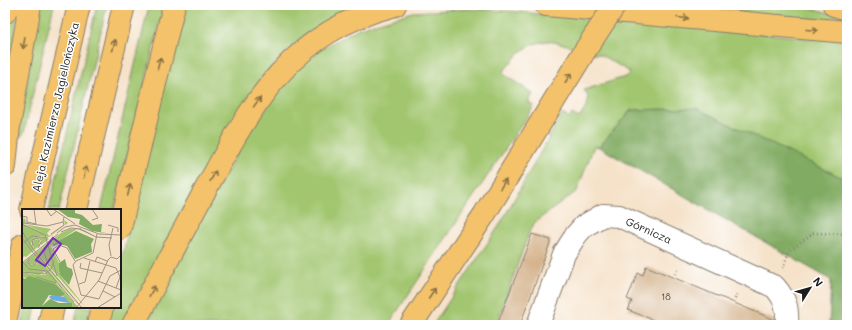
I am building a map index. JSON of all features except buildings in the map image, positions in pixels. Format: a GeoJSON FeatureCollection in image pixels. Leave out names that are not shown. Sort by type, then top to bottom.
{"type":"FeatureCollection","features":[{"type":"Feature","properties":{"kind":"highway"},"geometry":{"type":"LineString","coordinates":[[5,12],[10,5]]}},
{"type":"Feature","properties":{"kind":"highway"},"geometry":{"type":"LineString","coordinates":[[5,166],[9,126],[30,5]]}},
{"type":"Feature","properties":{"kind":"highway","name":"Aleja Kazimierza Jagiellończyka"},"geometry":{"type":"LineString","coordinates":[[31,209],[79,5]]}},
{"type":"Feature","properties":{"kind":"highway"},"geometry":{"type":"LineString","coordinates":[[76,209],[124,5]]}},
{"type":"Feature","properties":{"kind":"highway"},"geometry":{"type":"LineString","coordinates":[[121,224],[174,5]]}},
{"type":"Feature","properties":{"kind":"highway"},"geometry":{"type":"LineString","coordinates":[[133,325],[236,135],[265,90],[286,66],[312,43],[329,32],[358,17],[395,5]]}},
{"type":"Feature","properties":{"kind":"highway"},"geometry":{"type":"LineString","coordinates":[[546,5],[847,32]]}},
{"type":"Feature","properties":{"kind":"highway"},"geometry":{"type":"LineString","coordinates":[[411,325],[484,215],[614,5]]}},
{"type":"Feature","properties":{"kind":"highway"},"geometry":{"type":"LineString","coordinates":[[834,5],[847,9]]}},
{"type":"Feature","properties":{"kind":"highway"},"geometry":{"type":"LineString","coordinates":[[5,322],[22,249]]}},
{"type":"Feature","properties":{"kind":"highway"},"geometry":{"type":"LineString","coordinates":[[49,325],[54,308]]}},
{"type":"Feature","properties":{"kind":"highway"},"geometry":{"type":"LineString","coordinates":[[98,325],[102,308]]}},
{"type":"Feature","properties":{"kind":"street","name":"Górnicza"},"geometry":{"type":"LineString","coordinates":[[538,325],[564,254],[584,226],[603,216],[619,216],[775,287]]}},
{"type":"Feature","properties":{"kind":"street"},"geometry":{"type":"LineString","coordinates":[[775,287],[784,298],[788,315],[787,325]]}},
{"type":"Feature","properties":{"kind":"path"},"geometry":{"type":"LineString","coordinates":[[775,287],[789,251],[813,233],[847,234]]}},
{"type":"Feature","properties":{"kind":"green space"},"geometry":{"type":"Polygon","coordinates":[[[40,5],[54,5],[24,132],[20,138],[18,137],[40,5]]]}},
{"type":"Feature","properties":{"kind":"green space"},"geometry":{"type":"Polygon","coordinates":[[[97,5],[107,5],[59,209],[49,209],[97,5]]]}},
{"type":"Feature","properties":{"kind":"green space"},"geometry":{"type":"Polygon","coordinates":[[[149,5],[164,5],[114,209],[101,209],[149,5]]]}},
{"type":"Feature","properties":{"kind":"green space"},"geometry":{"type":"Polygon","coordinates":[[[183,5],[359,5],[328,20],[302,38],[279,59],[260,81],[227,131],[122,325],[106,325],[110,308],[121,308],[121,261],[183,5]]]}},
{"type":"Feature","properties":{"kind":"green space"},"geometry":{"type":"Polygon","coordinates":[[[651,5],[799,5],[846,17],[847,22],[651,5]]]}},
{"type":"Feature","properties":{"kind":"green space"},"geometry":{"type":"Polygon","coordinates":[[[466,9],[508,11],[847,41],[847,180],[808,162],[631,110],[599,147],[594,146],[577,191],[535,222],[530,230],[496,325],[433,325],[501,223],[562,114],[569,118],[572,114],[579,118],[586,108],[588,101],[587,94],[584,90],[628,76],[630,72],[601,55],[560,43],[547,41],[533,44],[520,52],[502,73],[533,94],[528,102],[534,106],[388,325],[144,325],[245,138],[287,79],[321,49],[359,28],[413,12],[466,9]]]}},
{"type":"Feature","properties":{"kind":"green space"},"geometry":{"type":"Polygon","coordinates":[[[15,18],[17,19],[5,93],[5,29],[15,18]]]}},
{"type":"Feature","properties":{"kind":"green space"},"geometry":{"type":"Polygon","coordinates":[[[696,108],[847,180],[847,325],[829,325],[831,280],[599,147],[631,110],[696,108]]]}},
{"type":"Feature","properties":{"kind":"green space"},"geometry":{"type":"Polygon","coordinates":[[[26,308],[36,308],[32,325],[22,325],[26,308]]]}},
{"type":"Feature","properties":{"kind":"green space"},"geometry":{"type":"Polygon","coordinates":[[[78,308],[91,308],[87,325],[74,325],[78,308]]]}}]}
